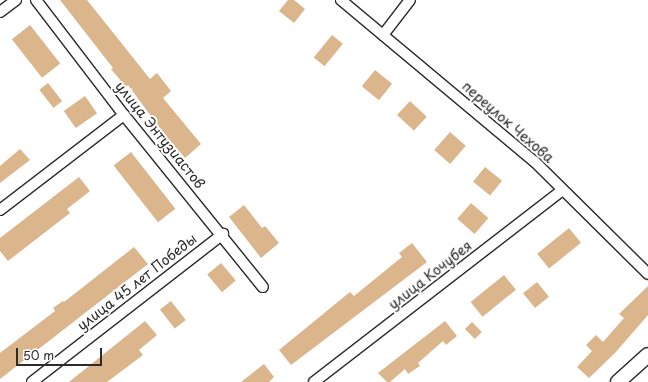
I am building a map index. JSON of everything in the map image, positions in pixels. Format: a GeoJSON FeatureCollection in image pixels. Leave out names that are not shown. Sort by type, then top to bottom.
{"type":"FeatureCollection","features":[{"type":"Feature","properties":{"kind":"main road"},"geometry":{"type":"LineString","coordinates":[[618,382],[648,355]]}},
{"type":"Feature","properties":{"kind":"street"},"geometry":{"type":"LineString","coordinates":[[0,12],[16,0]]}},
{"type":"Feature","properties":{"kind":"street","name":"улица Энтузиастов"},"geometry":{"type":"LineString","coordinates":[[36,0],[124,115],[223,234],[264,286]]}},
{"type":"Feature","properties":{"kind":"street","name":"переулок Чехова"},"geometry":{"type":"LineString","coordinates":[[341,0],[535,162],[648,274]]}},
{"type":"Feature","properties":{"kind":"street"},"geometry":{"type":"LineString","coordinates":[[383,35],[410,0]]}},
{"type":"Feature","properties":{"kind":"street"},"geometry":{"type":"LineString","coordinates":[[0,210],[124,115]]}},
{"type":"Feature","properties":{"kind":"street","name":"улица Кочубея"},"geometry":{"type":"LineString","coordinates":[[314,382],[562,190]]}},
{"type":"Feature","properties":{"kind":"street","name":"улица 45 лет Победы"},"geometry":{"type":"LineString","coordinates":[[32,382],[223,234]]}},
{"type":"Feature","properties":{"kind":"building"},"geometry":{"type":"Polygon","coordinates":[[[60,0],[87,0],[150,79],[157,73],[171,91],[163,98],[201,144],[185,158],[165,135],[128,85],[126,87],[111,69],[113,68],[60,0]]]}},
{"type":"Feature","properties":{"kind":"building"},"geometry":{"type":"Polygon","coordinates":[[[288,0],[294,0],[305,9],[294,23],[279,11],[288,0]]]}},
{"type":"Feature","properties":{"kind":"building"},"geometry":{"type":"Polygon","coordinates":[[[30,25],[60,64],[42,78],[12,39],[30,25]]]}},
{"type":"Feature","properties":{"kind":"building"},"geometry":{"type":"Polygon","coordinates":[[[332,35],[343,44],[325,66],[314,58],[332,35]]]}},
{"type":"Feature","properties":{"kind":"building"},"geometry":{"type":"Polygon","coordinates":[[[375,70],[392,84],[379,100],[362,86],[375,70]]]}},
{"type":"Feature","properties":{"kind":"building"},"geometry":{"type":"Polygon","coordinates":[[[48,83],[62,101],[53,108],[39,90],[48,83]]]}},
{"type":"Feature","properties":{"kind":"building"},"geometry":{"type":"Polygon","coordinates":[[[85,96],[97,113],[76,128],[64,111],[85,96]]]}},
{"type":"Feature","properties":{"kind":"building"},"geometry":{"type":"Polygon","coordinates":[[[410,101],[427,117],[414,131],[397,115],[410,101]]]}},
{"type":"Feature","properties":{"kind":"building"},"geometry":{"type":"Polygon","coordinates":[[[450,132],[466,146],[450,164],[434,150],[450,132]]]}},
{"type":"Feature","properties":{"kind":"building"},"geometry":{"type":"Polygon","coordinates":[[[20,149],[30,160],[0,183],[0,166],[20,149]]]}},
{"type":"Feature","properties":{"kind":"building"},"geometry":{"type":"Polygon","coordinates":[[[131,152],[175,209],[158,222],[114,166],[131,152]]]}},
{"type":"Feature","properties":{"kind":"building"},"geometry":{"type":"Polygon","coordinates":[[[485,167],[502,181],[490,196],[473,182],[485,167]]]}},
{"type":"Feature","properties":{"kind":"building"},"geometry":{"type":"Polygon","coordinates":[[[79,177],[90,191],[67,209],[70,213],[8,261],[0,251],[0,238],[79,177]]]}},
{"type":"Feature","properties":{"kind":"building"},"geometry":{"type":"Polygon","coordinates":[[[471,203],[488,218],[475,234],[457,219],[471,203]]]}},
{"type":"Feature","properties":{"kind":"building"},"geometry":{"type":"Polygon","coordinates":[[[244,205],[262,228],[265,226],[279,243],[261,258],[229,217],[244,205]]]}},
{"type":"Feature","properties":{"kind":"building"},"geometry":{"type":"Polygon","coordinates":[[[569,228],[581,243],[549,269],[537,254],[569,228]]]}},
{"type":"Feature","properties":{"kind":"building"},"geometry":{"type":"Polygon","coordinates":[[[412,243],[427,262],[291,365],[279,350],[350,292],[354,296],[402,257],[399,253],[412,243]]]}},
{"type":"Feature","properties":{"kind":"building"},"geometry":{"type":"Polygon","coordinates":[[[134,247],[148,264],[0,379],[0,353],[55,311],[53,308],[63,301],[64,302],[134,247]]]}},
{"type":"Feature","properties":{"kind":"building"},"geometry":{"type":"Polygon","coordinates":[[[221,263],[236,281],[222,292],[207,275],[221,263]]]}},
{"type":"Feature","properties":{"kind":"building"},"geometry":{"type":"Polygon","coordinates":[[[504,275],[516,290],[483,317],[471,302],[504,275]]]}},
{"type":"Feature","properties":{"kind":"building"},"geometry":{"type":"Polygon","coordinates":[[[537,282],[549,297],[535,308],[523,293],[537,282]]]}},
{"type":"Feature","properties":{"kind":"building"},"geometry":{"type":"Polygon","coordinates":[[[648,286],[648,315],[615,353],[589,378],[577,367],[592,351],[586,345],[596,335],[603,342],[624,318],[619,314],[648,286]]]}},
{"type":"Feature","properties":{"kind":"building"},"geometry":{"type":"Polygon","coordinates":[[[171,301],[186,320],[175,329],[160,310],[171,301]]]}},
{"type":"Feature","properties":{"kind":"building"},"geometry":{"type":"Polygon","coordinates":[[[145,321],[157,335],[139,350],[143,355],[107,382],[69,382],[145,321]]]}},
{"type":"Feature","properties":{"kind":"building"},"geometry":{"type":"Polygon","coordinates":[[[445,321],[457,336],[446,345],[443,341],[418,363],[420,366],[408,374],[405,369],[390,382],[387,382],[378,373],[445,321]]]}},
{"type":"Feature","properties":{"kind":"building"},"geometry":{"type":"Polygon","coordinates":[[[472,322],[482,332],[475,339],[465,329],[472,322]]]}},
{"type":"Feature","properties":{"kind":"building"},"geometry":{"type":"Polygon","coordinates":[[[264,364],[274,377],[269,382],[241,382],[264,364]]]}}]}
